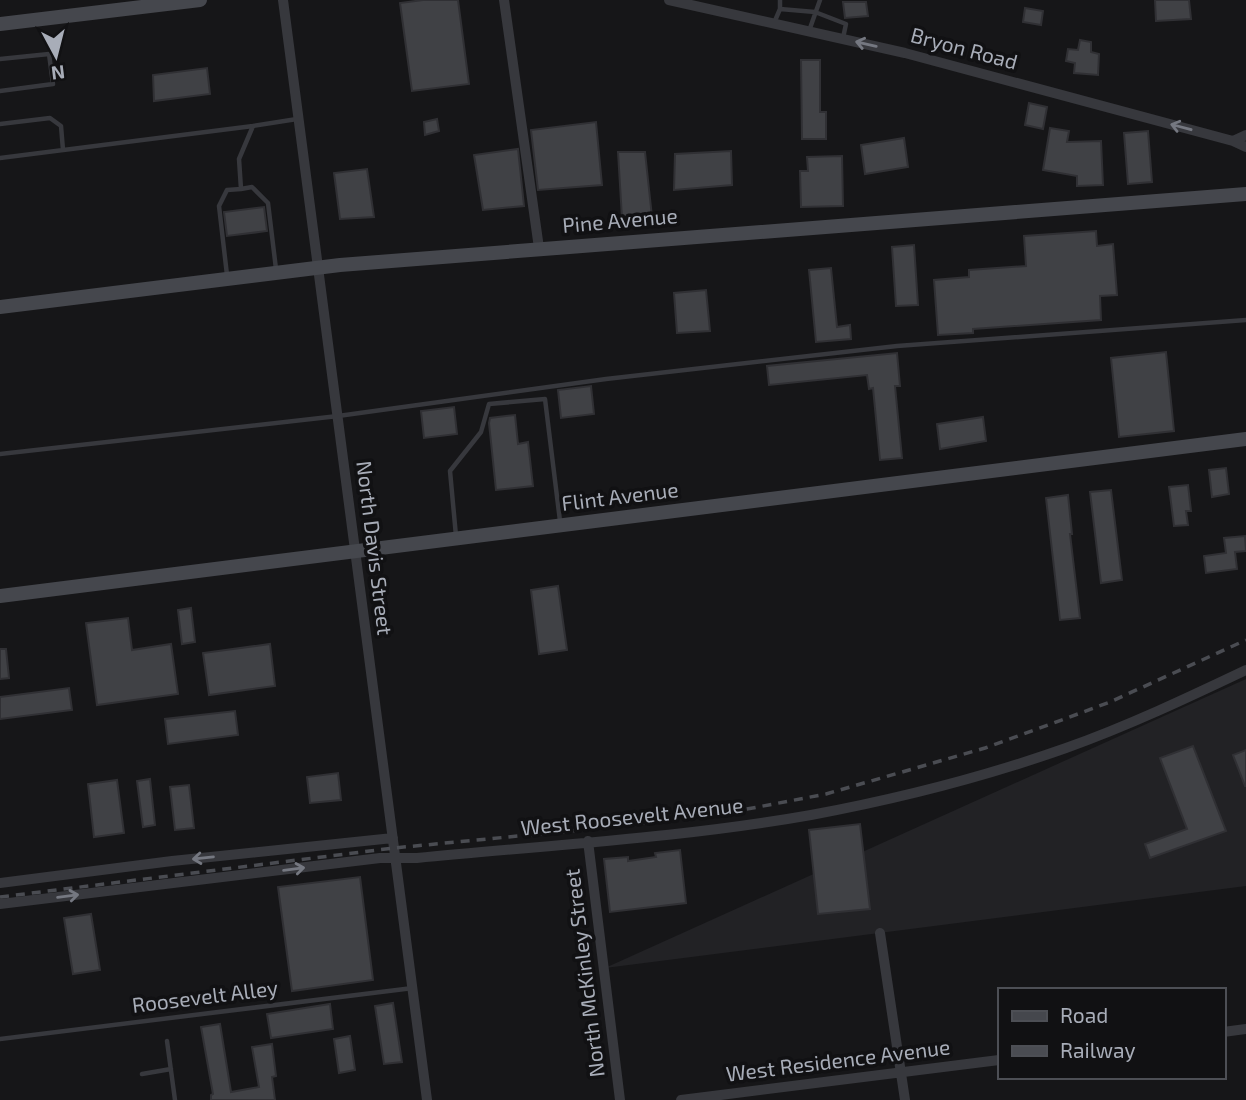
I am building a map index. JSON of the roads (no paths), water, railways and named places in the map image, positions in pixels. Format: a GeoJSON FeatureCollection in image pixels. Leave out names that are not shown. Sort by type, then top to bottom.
{"type":"FeatureCollection","features":[{"type":"Feature","properties":{"kind":"main road"},"geometry":{"type":"LineString","coordinates":[[0,24],[200,0]]}},
{"type":"Feature","properties":{"kind":"main road","name":"Pine Avenue"},"geometry":{"type":"LineString","coordinates":[[0,307],[319,267],[1246,194]]}},
{"type":"Feature","properties":{"kind":"main road","name":"Flint Avenue"},"geometry":{"type":"LineString","coordinates":[[0,596],[1246,439]]}},
{"type":"Feature","properties":{"kind":"street","name":"North Davis Street"},"geometry":{"type":"LineString","coordinates":[[283,0],[427,1100]]}},
{"type":"Feature","properties":{"kind":"street"},"geometry":{"type":"LineString","coordinates":[[504,0],[538,248]]}},
{"type":"Feature","properties":{"kind":"street","name":"Bryon Road"},"geometry":{"type":"LineString","coordinates":[[669,0],[843,38],[1233,141],[1246,147]]}},
{"type":"Feature","properties":{"kind":"street"},"geometry":{"type":"LineString","coordinates":[[1233,141],[1246,135]]}},
{"type":"Feature","properties":{"kind":"street","name":"West Roosevelt Avenue"},"geometry":{"type":"LineString","coordinates":[[0,904],[396,858],[760,823],[869,803],[1066,748],[1163,709],[1246,670]]}},
{"type":"Feature","properties":{"kind":"street"},"geometry":{"type":"LineString","coordinates":[[0,883],[172,861],[393,838]]}},
{"type":"Feature","properties":{"kind":"street","name":"North McKinley Street"},"geometry":{"type":"LineString","coordinates":[[588,841],[620,1100]]}},
{"type":"Feature","properties":{"kind":"street"},"geometry":{"type":"LineString","coordinates":[[880,933],[905,1100]]}},
{"type":"Feature","properties":{"kind":"street"},"geometry":{"type":"LineString","coordinates":[[1225,1032],[1246,1029]]}},
{"type":"Feature","properties":{"kind":"street","name":"West Residence Avenue"},"geometry":{"type":"LineString","coordinates":[[681,1100],[998,1060]]}},
{"type":"Feature","properties":{"kind":"lane"},"geometry":{"type":"LineString","coordinates":[[774,24],[779,0]]}},
{"type":"Feature","properties":{"kind":"lane"},"geometry":{"type":"LineString","coordinates":[[808,31],[820,0]]}},
{"type":"Feature","properties":{"kind":"lane"},"geometry":{"type":"LineString","coordinates":[[779,9],[815,12],[846,24],[843,38]]}},
{"type":"Feature","properties":{"kind":"lane"},"geometry":{"type":"LineString","coordinates":[[0,59],[49,54],[53,84],[0,91]]}},
{"type":"Feature","properties":{"kind":"lane"},"geometry":{"type":"LineString","coordinates":[[0,124],[50,118],[61,126],[63,150]]}},
{"type":"Feature","properties":{"kind":"lane"},"geometry":{"type":"LineString","coordinates":[[0,158],[299,119]]}},
{"type":"Feature","properties":{"kind":"lane"},"geometry":{"type":"LineString","coordinates":[[241,189],[239,159],[253,125]]}},
{"type":"Feature","properties":{"kind":"lane"},"geometry":{"type":"LineString","coordinates":[[228,279],[219,206],[227,190],[252,187],[268,203],[277,273]]}},
{"type":"Feature","properties":{"kind":"lane"},"geometry":{"type":"LineString","coordinates":[[0,454],[897,346],[1246,320]]}},
{"type":"Feature","properties":{"kind":"lane"},"geometry":{"type":"LineString","coordinates":[[457,539],[450,471],[481,432],[489,404],[545,399],[560,525]]}},
{"type":"Feature","properties":{"kind":"lane","name":"Roosevelt Alley"},"geometry":{"type":"LineString","coordinates":[[0,1038],[414,988]]}},
{"type":"Feature","properties":{"kind":"lane"},"geometry":{"type":"LineString","coordinates":[[167,1041],[175,1100]]}},
{"type":"Feature","properties":{"kind":"lane"},"geometry":{"type":"LineString","coordinates":[[142,1074],[171,1069]]}},
{"type":"Feature","properties":{"kind":"railway"},"geometry":{"type":"LineString","coordinates":[[0,897],[394,848],[601,828],[742,810],[826,794],[985,748],[1067,718],[1110,702],[1246,640]]}}]}
